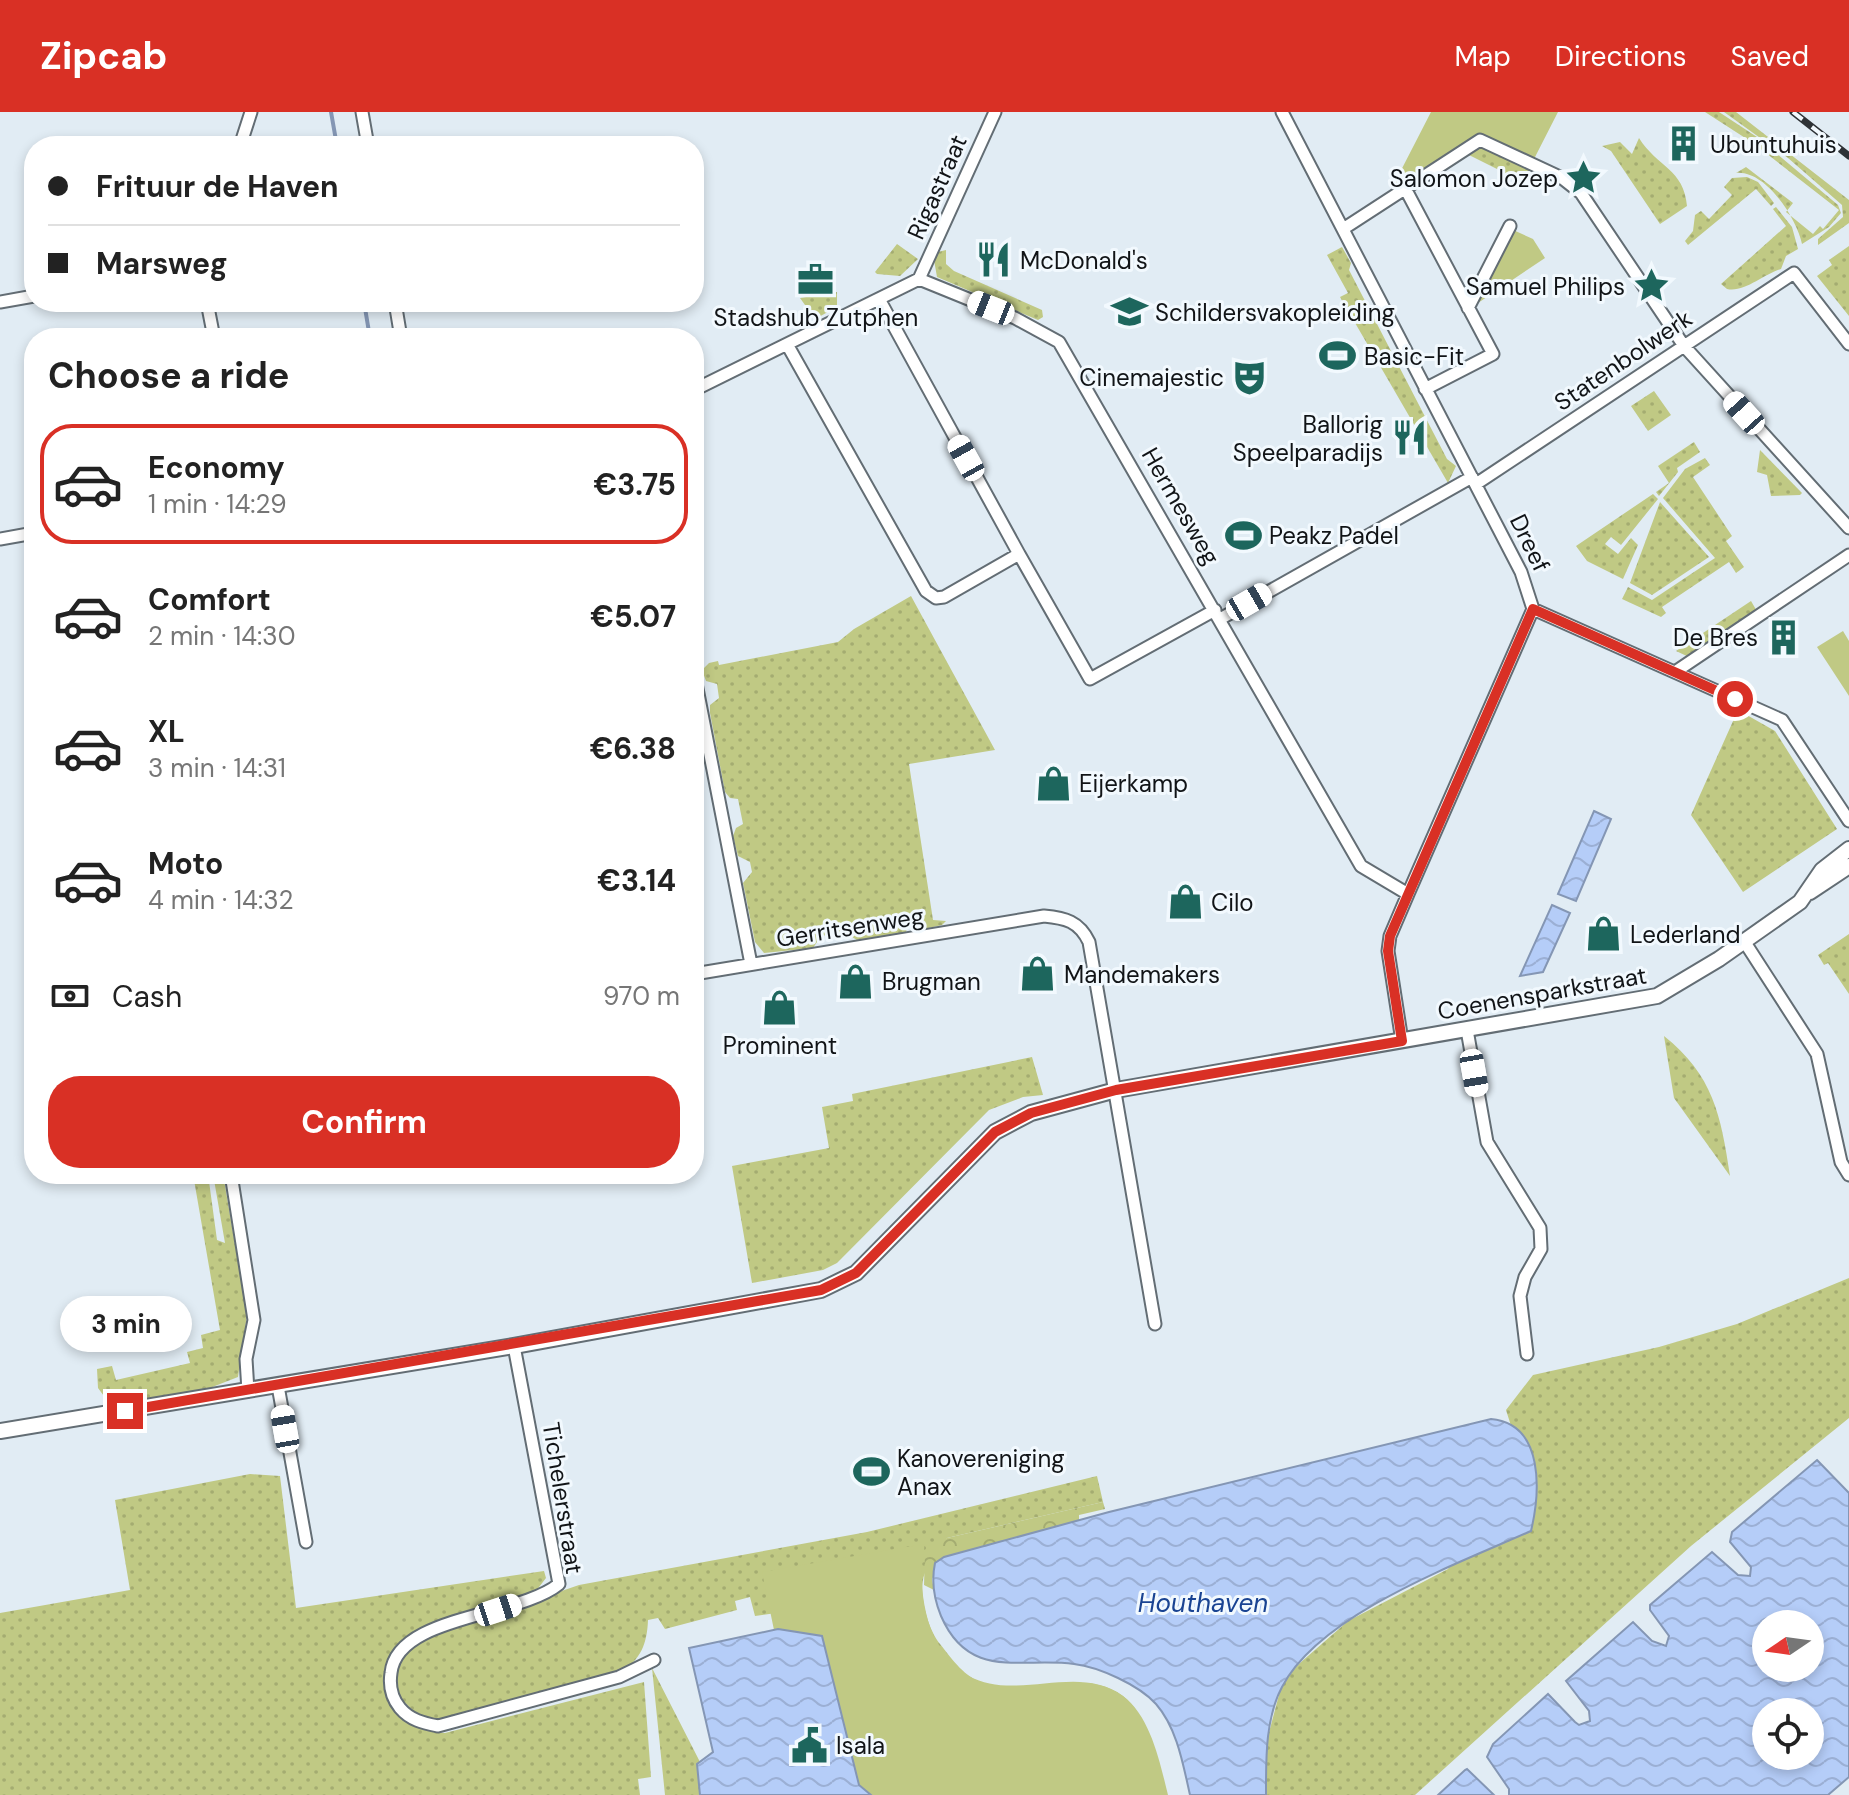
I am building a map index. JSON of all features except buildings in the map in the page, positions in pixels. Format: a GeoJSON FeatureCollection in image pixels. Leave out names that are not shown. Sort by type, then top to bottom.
{"type":"FeatureCollection","features":[{"type":"Feature","properties":{"kind":"street"},"geometry":{"type":"LineString","coordinates":[[243,136],[251,112]]}},
{"type":"Feature","properties":{"kind":"street"},"geometry":{"type":"LineString","coordinates":[[362,112],[366,136]]}},
{"type":"Feature","properties":{"kind":"street","name":"Rigastraat"},"geometry":{"type":"LineString","coordinates":[[919,279],[995,112]]}},
{"type":"Feature","properties":{"kind":"street","name":"Dreef"},"geometry":{"type":"LineString","coordinates":[[1282,112],[1521,572],[1533,609],[1408,894]]}},
{"type":"Feature","properties":{"kind":"street"},"geometry":{"type":"LineString","coordinates":[[1343,229],[1480,140],[1562,178],[1581,193],[1684,346],[1849,528]]}},
{"type":"Feature","properties":{"kind":"street"},"geometry":{"type":"LineString","coordinates":[[1406,190],[1493,354],[1425,389]]}},
{"type":"Feature","properties":{"kind":"street"},"geometry":{"type":"LineString","coordinates":[[1468,308],[1510,226]]}},
{"type":"Feature","properties":{"kind":"street","name":"Statenbolwerk"},"geometry":{"type":"LineString","coordinates":[[1474,481],[1794,273],[1849,344]]}},
{"type":"Feature","properties":{"kind":"street"},"geometry":{"type":"LineString","coordinates":[[704,385],[919,279]]}},
{"type":"Feature","properties":{"kind":"street","name":"Hermesweg"},"geometry":{"type":"LineString","coordinates":[[919,279],[1015,318],[1059,342],[1361,866],[1374,877],[1408,894]]}},
{"type":"Feature","properties":{"kind":"street"},"geometry":{"type":"LineString","coordinates":[[0,302],[24,298]]}},
{"type":"Feature","properties":{"kind":"street"},"geometry":{"type":"LineString","coordinates":[[879,299],[1090,679],[1474,481]]}},
{"type":"Feature","properties":{"kind":"street"},"geometry":{"type":"LineString","coordinates":[[788,346],[930,596],[944,597],[1019,554]]}},
{"type":"Feature","properties":{"kind":"street"},"geometry":{"type":"LineString","coordinates":[[0,539],[24,535]]}},
{"type":"Feature","properties":{"kind":"street"},"geometry":{"type":"LineString","coordinates":[[1675,672],[1849,555]]}},
{"type":"Feature","properties":{"kind":"street"},"geometry":{"type":"LineString","coordinates":[[1533,609],[1782,720],[1849,821]]}},
{"type":"Feature","properties":{"kind":"street","name":"Gerritsenweg"},"geometry":{"type":"LineString","coordinates":[[704,724],[751,964],[1044,916],[1063,917],[1079,926],[1089,942],[1116,1090]]}},
{"type":"Feature","properties":{"kind":"street","name":"Coenensparkstraat"},"geometry":{"type":"LineString","coordinates":[[1806,894],[1822,870],[1849,849]]}},
{"type":"Feature","properties":{"kind":"street","name":"Coenensparkstraat"},"geometry":{"type":"LineString","coordinates":[[0,1431],[514,1346],[838,1285],[856,1273],[995,1132],[1031,1113],[1116,1090],[1657,996],[1748,947],[1806,894],[1849,866]]}},
{"type":"Feature","properties":{"kind":"street"},"geometry":{"type":"LineString","coordinates":[[1402,1041],[1388,951],[1390,936],[1408,894]]}},
{"type":"Feature","properties":{"kind":"street"},"geometry":{"type":"LineString","coordinates":[[1748,947],[1813,1043],[1841,1162],[1849,1175]]}},
{"type":"Feature","properties":{"kind":"street"},"geometry":{"type":"LineString","coordinates":[[704,972],[751,964]]}},
{"type":"Feature","properties":{"kind":"street"},"geometry":{"type":"LineString","coordinates":[[1467,1030],[1487,1142],[1540,1228],[1541,1249],[1525,1277],[1520,1296],[1527,1354]]}},
{"type":"Feature","properties":{"kind":"street"},"geometry":{"type":"LineString","coordinates":[[1116,1090],[1155,1324]]}},
{"type":"Feature","properties":{"kind":"street"},"geometry":{"type":"LineString","coordinates":[[233,1184],[254,1320],[246,1359],[248,1391]]}},
{"type":"Feature","properties":{"kind":"street","name":"Tichelerstraat"},"geometry":{"type":"LineString","coordinates":[[514,1346],[559,1584],[541,1596],[423,1633],[402,1647],[392,1663],[392,1697],[403,1711],[418,1722],[438,1726],[619,1677],[654,1660]]}},
{"type":"Feature","properties":{"kind":"street"},"geometry":{"type":"LineString","coordinates":[[278,1386],[306,1542]]}},
{"type":"Feature","properties":{"kind":"green space"},"geometry":{"type":"Polygon","coordinates":[[[1431,112],[1558,112],[1534,159],[1478,134],[1399,185],[1395,182],[1431,112]]]}},
{"type":"Feature","properties":{"kind":"green space"},"geometry":{"type":"Polygon","coordinates":[[[1705,112],[1719,112],[1757,137],[1838,205],[1841,213],[1829,227],[1802,244],[1790,215],[1813,234],[1820,226],[1823,229],[1839,210],[1753,143],[1705,112]]]}},
{"type":"Feature","properties":{"kind":"green space"},"geometry":{"type":"Polygon","coordinates":[[[1724,112],[1736,112],[1849,200],[1849,223],[1818,245],[1818,239],[1843,217],[1842,205],[1788,158],[1724,112]]]}},
{"type":"Feature","properties":{"kind":"green space"},"geometry":{"type":"Polygon","coordinates":[[[1639,138],[1675,176],[1685,194],[1687,206],[1660,224],[1611,151],[1602,146],[1620,142],[1632,154],[1639,138]]]}},
{"type":"Feature","properties":{"kind":"green space"},"geometry":{"type":"Polygon","coordinates":[[[1480,147],[1530,170],[1523,182],[1467,154],[1480,147]]]}},
{"type":"Feature","properties":{"kind":"green space"},"geometry":{"type":"Polygon","coordinates":[[[1746,167],[1793,203],[1787,210],[1758,179],[1736,173],[1746,167]]]}},
{"type":"Feature","properties":{"kind":"green space"},"geometry":{"type":"Polygon","coordinates":[[[1747,177],[1758,182],[1774,203],[1771,206],[1756,189],[1688,245],[1685,241],[1693,231],[1695,215],[1701,211],[1709,219],[1732,195],[1724,187],[1732,178],[1747,177]]]}},
{"type":"Feature","properties":{"kind":"green space"},"geometry":{"type":"Polygon","coordinates":[[[1776,207],[1792,227],[1798,249],[1786,256],[1781,269],[1747,286],[1727,289],[1721,284],[1786,226],[1773,209],[1776,207]]]}},
{"type":"Feature","properties":{"kind":"green space"},"geometry":{"type":"Polygon","coordinates":[[[1511,229],[1533,239],[1545,258],[1475,305],[1511,229]]]}},
{"type":"Feature","properties":{"kind":"green space"},"geometry":{"type":"Polygon","coordinates":[[[897,244],[918,259],[900,276],[877,274],[875,272],[897,244]]]}},
{"type":"Feature","properties":{"kind":"green space"},"geometry":{"type":"Polygon","coordinates":[[[1849,246],[1849,316],[1817,276],[1832,265],[1829,260],[1849,246]]]}},
{"type":"Feature","properties":{"kind":"green space"},"geometry":{"type":"Polygon","coordinates":[[[1342,247],[1351,263],[1349,270],[1447,459],[1456,466],[1448,483],[1340,297],[1348,293],[1327,255],[1342,247]]]}},
{"type":"Feature","properties":{"kind":"green space"},"geometry":{"type":"Polygon","coordinates":[[[946,250],[946,264],[954,271],[1042,310],[1043,317],[1038,320],[937,277],[934,260],[938,252],[946,250]]]}},
{"type":"Feature","properties":{"kind":"green space"},"geometry":{"type":"Polygon","coordinates":[[[837,292],[837,307],[815,319],[800,298],[837,292]]]}},
{"type":"Feature","properties":{"kind":"green space"},"geometry":{"type":"Polygon","coordinates":[[[1654,391],[1671,415],[1648,431],[1631,406],[1654,391]]]}},
{"type":"Feature","properties":{"kind":"green space"},"geometry":{"type":"Polygon","coordinates":[[[1694,442],[1700,452],[1677,468],[1678,472],[1659,496],[1656,492],[1669,483],[1658,466],[1694,442]]]}},
{"type":"Feature","properties":{"kind":"green space"},"geometry":{"type":"Polygon","coordinates":[[[1760,450],[1802,493],[1800,495],[1771,496],[1767,475],[1757,472],[1760,450]]]}},
{"type":"Feature","properties":{"kind":"green space"},"geometry":{"type":"Polygon","coordinates":[[[1705,458],[1710,465],[1693,477],[1732,536],[1726,541],[1744,567],[1736,573],[1729,562],[1662,607],[1666,613],[1661,617],[1622,599],[1628,587],[1652,600],[1715,558],[1663,498],[1685,469],[1705,458]]]}},
{"type":"Feature","properties":{"kind":"green space"},"geometry":{"type":"Polygon","coordinates":[[[1653,494],[1658,499],[1621,545],[1611,537],[1605,544],[1618,554],[1631,538],[1638,545],[1623,579],[1587,561],[1576,546],[1653,494]]]}},
{"type":"Feature","properties":{"kind":"green space"},"geometry":{"type":"Polygon","coordinates":[[[1660,502],[1709,557],[1652,595],[1630,583],[1660,502]]]}},
{"type":"Feature","properties":{"kind":"green space"},"geometry":{"type":"Polygon","coordinates":[[[911,596],[995,750],[909,764],[933,920],[946,921],[942,925],[924,929],[920,920],[908,922],[906,932],[857,940],[844,932],[821,936],[813,948],[764,953],[755,942],[743,883],[752,872],[750,862],[738,856],[733,836],[736,828],[743,824],[738,799],[730,798],[725,792],[710,713],[710,705],[719,698],[717,684],[706,681],[704,668],[718,661],[719,665],[838,642],[854,629],[911,596]]]}},
{"type":"Feature","properties":{"kind":"green space"},"geometry":{"type":"Polygon","coordinates":[[[1751,601],[1758,613],[1691,658],[1676,651],[1751,601]]]}},
{"type":"Feature","properties":{"kind":"green space"},"geometry":{"type":"Polygon","coordinates":[[[1843,631],[1849,641],[1849,696],[1817,647],[1843,631]]]}},
{"type":"Feature","properties":{"kind":"green space"},"geometry":{"type":"Polygon","coordinates":[[[1738,710],[1775,731],[1837,829],[1743,892],[1691,815],[1738,710]]]}},
{"type":"Feature","properties":{"kind":"green space"},"geometry":{"type":"Polygon","coordinates":[[[1849,934],[1849,994],[1828,963],[1824,965],[1818,955],[1849,934]]]}},
{"type":"Feature","properties":{"kind":"green space"},"geometry":{"type":"Polygon","coordinates":[[[1664,1036],[1681,1051],[1704,1081],[1718,1115],[1730,1176],[1674,1098],[1664,1036]]]}},
{"type":"Feature","properties":{"kind":"green space"},"geometry":{"type":"Polygon","coordinates":[[[1032,1057],[1043,1095],[1023,1097],[989,1110],[837,1263],[823,1270],[752,1283],[732,1166],[829,1148],[822,1107],[853,1101],[852,1094],[1032,1057]]]}},
{"type":"Feature","properties":{"kind":"green space"},"geometry":{"type":"Polygon","coordinates":[[[195,1184],[209,1184],[217,1240],[225,1243],[215,1184],[225,1184],[247,1315],[238,1377],[197,1393],[112,1407],[98,1388],[97,1369],[112,1366],[116,1380],[190,1363],[187,1352],[203,1348],[201,1335],[220,1330],[195,1184]]]}},
{"type":"Feature","properties":{"kind":"green space"},"geometry":{"type":"Polygon","coordinates":[[[1849,1278],[1849,1418],[1691,1546],[1415,1795],[1266,1795],[1267,1740],[1280,1691],[1292,1670],[1348,1621],[1448,1569],[1526,1440],[1512,1429],[1506,1410],[1533,1375],[1659,1347],[1737,1324],[1849,1278]]]}},
{"type":"Feature","properties":{"kind":"green space"},"geometry":{"type":"Polygon","coordinates":[[[250,1474],[280,1476],[296,1608],[544,1571],[546,1578],[536,1591],[414,1632],[397,1646],[388,1662],[384,1678],[387,1694],[407,1720],[424,1729],[445,1733],[644,1682],[651,1777],[638,1779],[640,1795],[0,1795],[0,1613],[130,1590],[115,1500],[250,1474]]]}},
{"type":"Feature","properties":{"kind":"green space"},"geometry":{"type":"Polygon","coordinates":[[[1097,1476],[1103,1502],[947,1538],[924,1575],[924,1605],[940,1644],[960,1667],[978,1681],[1019,1688],[1090,1683],[1107,1687],[1123,1696],[1146,1728],[1167,1795],[827,1606],[755,1616],[750,1597],[735,1601],[737,1610],[665,1629],[658,1618],[648,1620],[642,1650],[620,1672],[443,1721],[418,1715],[401,1699],[396,1688],[396,1673],[406,1654],[425,1638],[579,1585],[867,1532],[1097,1476]]]}},
{"type":"Feature","properties":{"kind":"green space"},"geometry":{"type":"Polygon","coordinates":[[[1103,1502],[1105,1509],[1079,1515],[1079,1521],[944,1557],[932,1579],[934,1590],[924,1585],[925,1552],[947,1538],[1103,1502]]]}},
{"type":"Feature","properties":{"kind":"green space"},"geometry":{"type":"Polygon","coordinates":[[[924,1544],[922,1579],[927,1617],[933,1634],[952,1663],[974,1679],[998,1685],[1075,1682],[1100,1685],[1123,1696],[1133,1705],[1147,1728],[1158,1755],[1168,1795],[871,1795],[859,1785],[822,1636],[774,1630],[762,1572],[924,1544]]]}},
{"type":"Feature","properties":{"kind":"green space"},"geometry":{"type":"Polygon","coordinates":[[[652,1668],[700,1762],[700,1795],[665,1795],[652,1668]]]}},
{"type":"Feature","properties":{"kind":"water"},"geometry":{"type":"Polygon","coordinates":[[[1594,811],[1611,819],[1576,901],[1558,894],[1594,811]]]}},
{"type":"Feature","properties":{"kind":"water"},"geometry":{"type":"Polygon","coordinates":[[[1552,905],[1570,913],[1543,972],[1520,976],[1552,905]]]}},
{"type":"Feature","properties":{"kind":"water","name":"Houthaven"},"geometry":{"type":"Polygon","coordinates":[[[1491,1419],[1509,1424],[1521,1433],[1530,1447],[1537,1480],[1531,1531],[1393,1594],[1327,1636],[1301,1661],[1282,1687],[1272,1712],[1266,1795],[1190,1795],[1169,1724],[1156,1704],[1140,1690],[1084,1666],[998,1662],[981,1658],[966,1650],[941,1616],[934,1590],[934,1570],[935,1563],[944,1557],[1109,1512],[1491,1419]]]}},
{"type":"Feature","properties":{"kind":"water"},"geometry":{"type":"Polygon","coordinates":[[[1817,1460],[1849,1493],[1849,1777],[1828,1795],[1509,1795],[1509,1789],[1487,1757],[1493,1744],[1548,1694],[1579,1725],[1590,1721],[1589,1711],[1566,1681],[1633,1622],[1652,1641],[1666,1646],[1669,1636],[1650,1610],[1650,1605],[1712,1552],[1738,1575],[1750,1576],[1751,1567],[1730,1542],[1732,1532],[1817,1460]]]}},
{"type":"Feature","properties":{"kind":"water"},"geometry":{"type":"Polygon","coordinates":[[[778,1629],[822,1636],[859,1785],[871,1795],[700,1795],[697,1764],[713,1752],[689,1648],[778,1629]]]}},
{"type":"Feature","properties":{"kind":"water"},"geometry":{"type":"Polygon","coordinates":[[[1465,1770],[1494,1795],[1438,1795],[1465,1770]]]}},
{"type":"Feature","properties":{"kind":"waterway"},"geometry":{"type":"LineString","coordinates":[[331,112],[335,136]]}},
{"type":"Feature","properties":{"kind":"waterway"},"geometry":{"type":"LineString","coordinates":[[366,312],[368,328]]}},
{"type":"Feature","properties":{"kind":"railway"},"geometry":{"type":"LineString","coordinates":[[1793,112],[1849,156]]}},
{"type":"Feature","properties":{"kind":"place","name":"Ubuntuhuis"},"geometry":{"type":"Point","coordinates":[1684,144]}},
{"type":"Feature","properties":{"kind":"place","name":"Salomon Jozep"},"geometry":{"type":"Point","coordinates":[1584,178]}},
{"type":"Feature","properties":{"kind":"place","name":"McDonald's"},"geometry":{"type":"Point","coordinates":[994,260]}},
{"type":"Feature","properties":{"kind":"place","name":"Stadshub Zutphen"},"geometry":{"type":"Point","coordinates":[816,280]}},
{"type":"Feature","properties":{"kind":"place","name":"Samuel Philips"},"geometry":{"type":"Point","coordinates":[1651,286]}},
{"type":"Feature","properties":{"kind":"place","name":"Schildersvakopleiding"},"geometry":{"type":"Point","coordinates":[1129,312]}},
{"type":"Feature","properties":{"kind":"place","name":"Basic-Fit"},"geometry":{"type":"Point","coordinates":[1338,356]}},
{"type":"Feature","properties":{"kind":"place","name":"Cinemajestic"},"geometry":{"type":"Point","coordinates":[1250,377]}},
{"type":"Feature","properties":{"kind":"place","name":"Ballorig Speelparadijs"},"geometry":{"type":"Point","coordinates":[1409,438]}},
{"type":"Feature","properties":{"kind":"place","name":"Peakz Padel"},"geometry":{"type":"Point","coordinates":[1243,535]}},
{"type":"Feature","properties":{"kind":"place","name":"De Bres"},"geometry":{"type":"Point","coordinates":[1784,637]}},
{"type":"Feature","properties":{"kind":"place","name":"Eijerkamp"},"geometry":{"type":"Point","coordinates":[1053,783]}},
{"type":"Feature","properties":{"kind":"place","name":"Cilo"},"geometry":{"type":"Point","coordinates":[1185,902]}},
{"type":"Feature","properties":{"kind":"place","name":"Lederland"},"geometry":{"type":"Point","coordinates":[1604,934]}},
{"type":"Feature","properties":{"kind":"place","name":"Mandemakers"},"geometry":{"type":"Point","coordinates":[1038,974]}},
{"type":"Feature","properties":{"kind":"place","name":"Brugman"},"geometry":{"type":"Point","coordinates":[856,981]}},
{"type":"Feature","properties":{"kind":"place","name":"Prominent"},"geometry":{"type":"Point","coordinates":[780,1008]}},
{"type":"Feature","properties":{"kind":"place","name":"Kanovereniging Anax"},"geometry":{"type":"Point","coordinates":[871,1472]}},
{"type":"Feature","properties":{"kind":"place","name":"Isala"},"geometry":{"type":"Point","coordinates":[810,1745]}},
{"type":"Feature","properties":{"kind":"route"},"geometry":{"type":"LineString","coordinates":[[125,1411],[514,1346],[821,1290],[838,1285],[856,1273],[995,1132],[1012,1120],[1116,1090],[1402,1041],[1388,951],[1390,936],[1528,627],[1533,609],[1735,699]]}}]}
